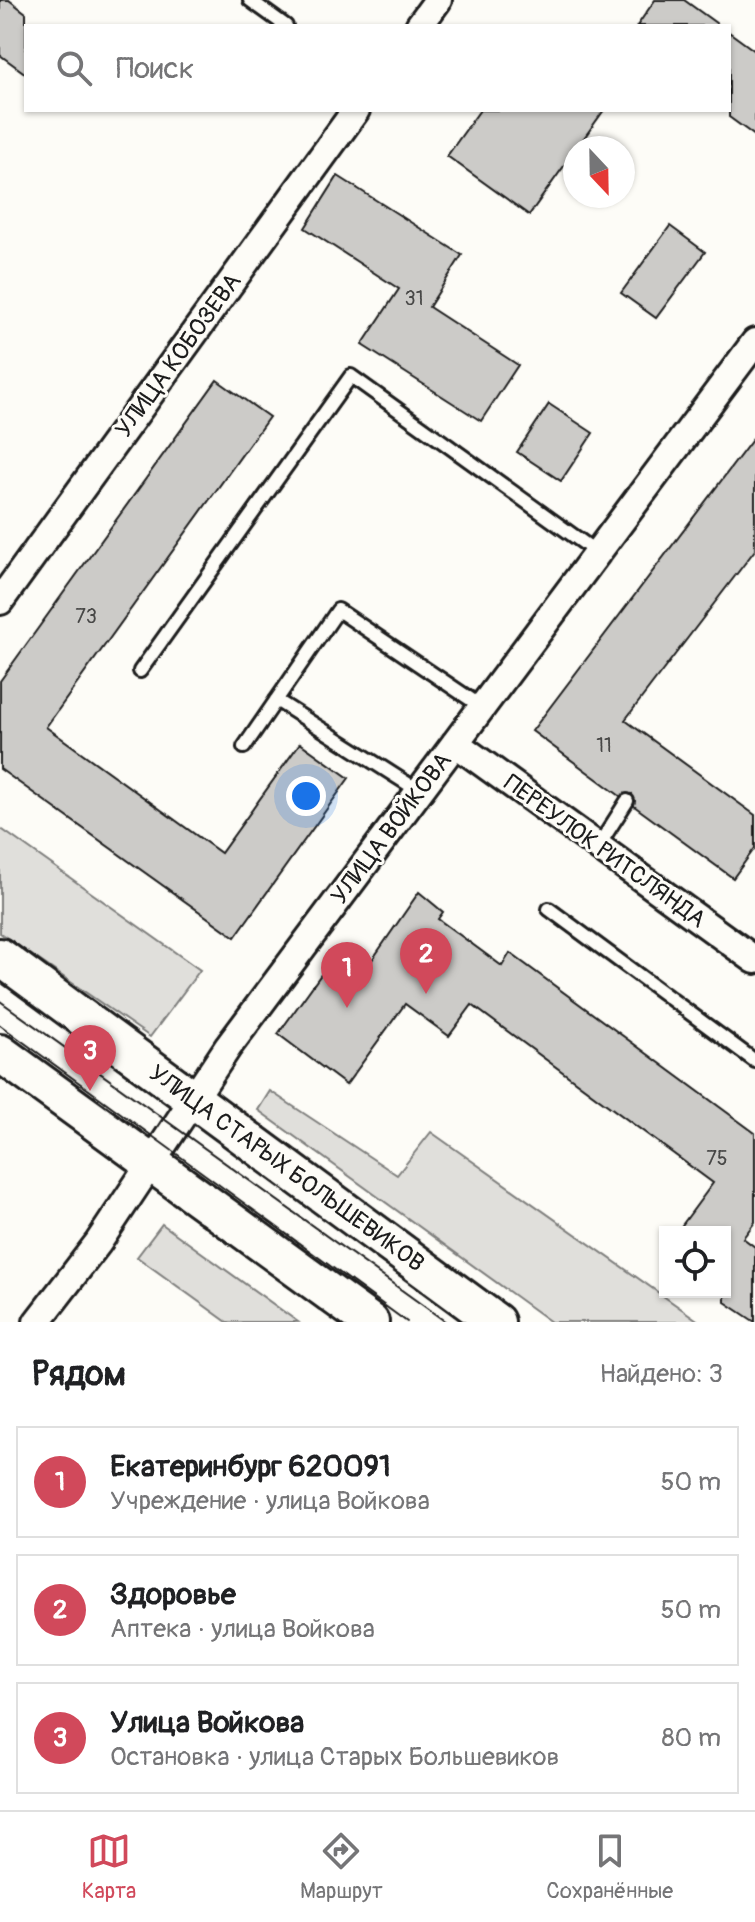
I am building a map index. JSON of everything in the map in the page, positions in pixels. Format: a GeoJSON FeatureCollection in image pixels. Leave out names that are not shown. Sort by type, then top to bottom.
{"type":"FeatureCollection","features":[{"type":"Feature","properties":{"kind":"main road","name":"УЛИЦА СТАРЫХ БОЛЬШЕВИКОВ"},"geometry":{"type":"LineString","coordinates":[[0,957],[496,1322]]}},
{"type":"Feature","properties":{"kind":"main road"},"geometry":{"type":"LineString","coordinates":[[0,1053],[370,1322]]}},
{"type":"Feature","properties":{"kind":"street"},"geometry":{"type":"LineString","coordinates":[[420,24],[438,0]]}},
{"type":"Feature","properties":{"kind":"street","name":"УЛИЦА КОБОЗЕВА"},"geometry":{"type":"LineString","coordinates":[[0,601],[355,112]]}},
{"type":"Feature","properties":{"kind":"street","name":"УЛИЦА ВОЙКОВА"},"geometry":{"type":"LineString","coordinates":[[37,1322],[98,1243],[193,1098],[419,791],[599,554],[745,377],[755,342]]}},
{"type":"Feature","properties":{"kind":"street","name":"ПЕРЕУЛОК РИТСЛЯНДА"},"geometry":{"type":"LineString","coordinates":[[455,743],[755,960]]}},
{"type":"Feature","properties":{"kind":"lane"},"geometry":{"type":"LineString","coordinates":[[250,0],[283,24]]}},
{"type":"Feature","properties":{"kind":"lane"},"geometry":{"type":"LineString","coordinates":[[140,671],[351,376],[599,554]]}},
{"type":"Feature","properties":{"kind":"lane"},"geometry":{"type":"LineString","coordinates":[[244,747],[338,610],[482,707]]}},
{"type":"Feature","properties":{"kind":"lane"},"geometry":{"type":"LineString","coordinates":[[276,700],[419,791]]}},
{"type":"Feature","properties":{"kind":"lane"},"geometry":{"type":"LineString","coordinates":[[599,845],[627,801]]}},
{"type":"Feature","properties":{"kind":"lane"},"geometry":{"type":"LineString","coordinates":[[549,909],[750,1058],[755,1042]]}},
{"type":"Feature","properties":{"kind":"shaded area"},"geometry":{"type":"Polygon","coordinates":[[[0,828],[200,970],[150,1037],[0,933],[0,828]]]}},
{"type":"Feature","properties":{"kind":"shaded area"},"geometry":{"type":"Polygon","coordinates":[[[270,1091],[397,1175],[431,1132],[659,1293],[659,1298],[666,1298],[700,1322],[551,1322],[258,1110],[270,1091]]]}},
{"type":"Feature","properties":{"kind":"shaded area"},"geometry":{"type":"Polygon","coordinates":[[[162,1224],[298,1322],[227,1322],[137,1257],[162,1224]]]}},
{"type":"Feature","properties":{"kind":"building"},"geometry":{"type":"Polygon","coordinates":[[[0,0],[9,0],[26,13],[24,73],[0,55],[0,0]]]}},
{"type":"Feature","properties":{"kind":"building"},"geometry":{"type":"Polygon","coordinates":[[[655,0],[684,0],[717,24],[638,24],[655,0]]]}},
{"type":"Feature","properties":{"kind":"building"},"geometry":{"type":"Polygon","coordinates":[[[731,33],[755,51],[755,136],[729,117],[731,33]]]}},
{"type":"Feature","properties":{"kind":"building"},"geometry":{"type":"Polygon","coordinates":[[[479,112],[603,112],[585,136],[563,136],[563,167],[529,215],[447,156],[479,112]]]}},
{"type":"Feature","properties":{"kind":"building"},"geometry":{"type":"Polygon","coordinates":[[[338,176],[462,255],[429,307],[518,365],[481,421],[362,345],[399,289],[305,228],[338,176]]]}},
{"type":"Feature","properties":{"kind":"building"},"geometry":{"type":"Polygon","coordinates":[[[670,226],[705,252],[656,318],[621,293],[670,226]]]}},
{"type":"Feature","properties":{"kind":"building"},"geometry":{"type":"Polygon","coordinates":[[[217,380],[269,417],[46,727],[221,853],[300,743],[349,778],[235,937],[0,769],[0,681],[217,380]]]}},
{"type":"Feature","properties":{"kind":"building"},"geometry":{"type":"Polygon","coordinates":[[[549,404],[593,433],[561,481],[517,452],[549,404]]]}},
{"type":"Feature","properties":{"kind":"building"},"geometry":{"type":"Polygon","coordinates":[[[755,436],[755,550],[625,720],[755,815],[755,848],[733,878],[634,806],[632,794],[620,796],[532,731],[755,436]]]}},
{"type":"Feature","properties":{"kind":"building"},"geometry":{"type":"Polygon","coordinates":[[[419,892],[443,912],[438,919],[502,966],[510,953],[755,1133],[755,1222],[743,1238],[755,1247],[755,1322],[725,1302],[725,1298],[731,1298],[731,1226],[681,1226],[713,1183],[472,1005],[449,1036],[405,1004],[346,1085],[278,1034],[330,962],[356,983],[419,892]]]}},
{"type":"Feature","properties":{"kind":"tram line"},"geometry":{"type":"LineString","coordinates":[[0,1001],[446,1322]]}},
{"type":"Feature","properties":{"kind":"tram line"},"geometry":{"type":"LineString","coordinates":[[0,1025],[407,1322]]}},
{"type":"Feature","properties":{"kind":"place","name":"Здоровье"},"geometry":{"type":"Point","coordinates":[426,994]}},
{"type":"Feature","properties":{"kind":"place","name":"Екатеринбург 620091"},"geometry":{"type":"Point","coordinates":[347,1008]}},
{"type":"Feature","properties":{"kind":"place","name":"Улица Войкова"},"geometry":{"type":"Point","coordinates":[90,1091]}}]}
